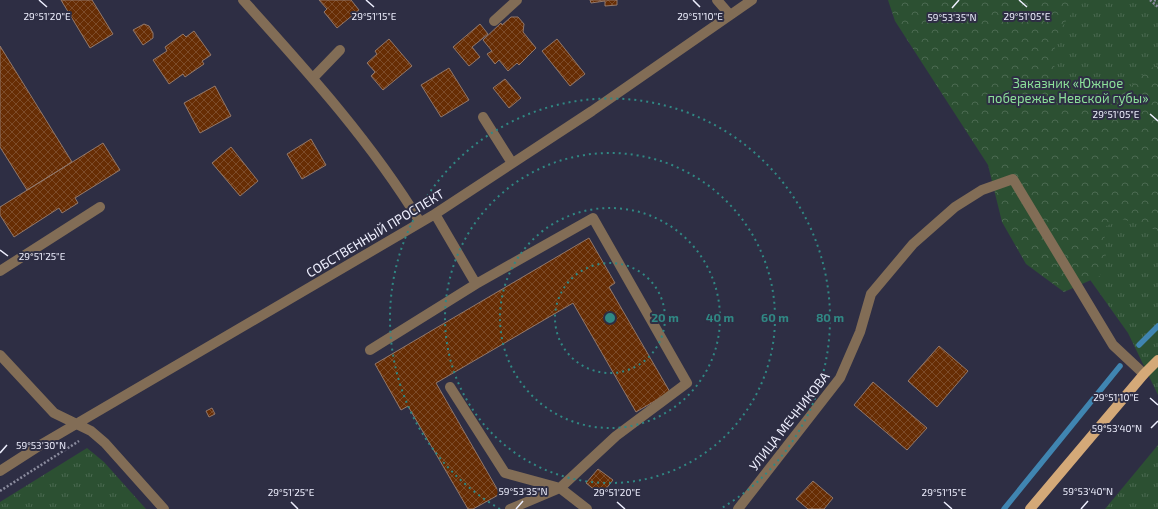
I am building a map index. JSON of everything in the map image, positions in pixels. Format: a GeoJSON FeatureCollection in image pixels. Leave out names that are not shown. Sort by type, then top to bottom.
{"type":"FeatureCollection","features":[{"type":"Feature","properties":{"kind":"main road"},"geometry":{"type":"LineString","coordinates":[[1030,509],[1144,374],[1158,360]]}},
{"type":"Feature","properties":{"kind":"street"},"geometry":{"type":"LineString","coordinates":[[243,0],[313,78],[373,152],[398,185],[420,222]]}},
{"type":"Feature","properties":{"kind":"street"},"geometry":{"type":"LineString","coordinates":[[494,21],[517,0]]}},
{"type":"Feature","properties":{"kind":"street"},"geometry":{"type":"LineString","coordinates":[[718,0],[730,15]]}},
{"type":"Feature","properties":{"kind":"street","name":"СОБСТВЕННЫЙ ПРОСПЕКТ"},"geometry":{"type":"LineString","coordinates":[[0,471],[77,424],[434,214],[592,111],[752,0]]}},
{"type":"Feature","properties":{"kind":"street"},"geometry":{"type":"LineString","coordinates":[[313,78],[340,50]]}},
{"type":"Feature","properties":{"kind":"street"},"geometry":{"type":"LineString","coordinates":[[483,117],[512,163]]}},
{"type":"Feature","properties":{"kind":"street","name":"УЛИЦА МЕЧНИКОВА"},"geometry":{"type":"LineString","coordinates":[[738,509],[840,378],[860,332],[871,294],[913,244],[955,207],[982,190],[1013,179],[1113,345],[1144,374]]}},
{"type":"Feature","properties":{"kind":"street"},"geometry":{"type":"LineString","coordinates":[[0,271],[100,207]]}},
{"type":"Feature","properties":{"kind":"street"},"geometry":{"type":"LineString","coordinates":[[434,214],[476,284]]}},
{"type":"Feature","properties":{"kind":"street"},"geometry":{"type":"LineString","coordinates":[[370,350],[476,284],[593,218],[687,383],[616,436],[560,488],[510,509]]}},
{"type":"Feature","properties":{"kind":"street"},"geometry":{"type":"LineString","coordinates":[[0,355],[54,413],[91,431],[105,443],[164,509]]}},
{"type":"Feature","properties":{"kind":"street"},"geometry":{"type":"LineString","coordinates":[[450,387],[505,473],[560,488],[587,509]]}},
{"type":"Feature","properties":{"kind":"path"},"geometry":{"type":"LineString","coordinates":[[1150,0],[1158,6]]}},
{"type":"Feature","properties":{"kind":"path"},"geometry":{"type":"LineString","coordinates":[[1154,0],[1158,1]]}},
{"type":"Feature","properties":{"kind":"green space","name":"Заказник «Южное побережье Невской губы»"},"geometry":{"type":"Polygon","coordinates":[[[888,0],[1087,0],[1074,10],[1059,31],[1052,60],[1063,88],[1083,101],[1106,100],[1131,86],[1149,69],[1158,65],[1158,233],[1156,230],[1122,219],[1104,227],[1106,259],[1100,276],[1064,292],[1026,264],[1002,222],[988,165],[895,21],[888,0]]]}},
{"type":"Feature","properties":{"kind":"green space","name":"Заказник «Южное побережье Невской губы»"},"geometry":{"type":"Polygon","coordinates":[[[902,0],[1158,0],[1158,395],[1128,333],[1011,169],[902,0]]]}},
{"type":"Feature","properties":{"kind":"green space"},"geometry":{"type":"Polygon","coordinates":[[[1158,445],[1158,509],[1105,509],[1158,445]]]}},
{"type":"Feature","properties":{"kind":"green space"},"geometry":{"type":"Polygon","coordinates":[[[87,448],[104,462],[146,509],[0,509],[0,502],[87,448]]]}},
{"type":"Feature","properties":{"kind":"building"},"geometry":{"type":"Polygon","coordinates":[[[61,0],[92,0],[113,34],[90,48],[61,0]]]}},
{"type":"Feature","properties":{"kind":"building"},"geometry":{"type":"Polygon","coordinates":[[[319,0],[351,0],[359,10],[337,28],[324,12],[327,9],[319,0]]]}},
{"type":"Feature","properties":{"kind":"building"},"geometry":{"type":"Polygon","coordinates":[[[590,0],[617,0],[617,5],[605,6],[605,1],[591,3],[590,0]]]}},
{"type":"Feature","properties":{"kind":"building"},"geometry":{"type":"Polygon","coordinates":[[[511,17],[518,17],[524,24],[523,32],[536,48],[519,65],[517,63],[508,71],[499,60],[495,64],[487,54],[492,51],[483,40],[501,23],[502,25],[511,17]]]}},
{"type":"Feature","properties":{"kind":"building"},"geometry":{"type":"Polygon","coordinates":[[[144,24],[149,26],[153,33],[153,38],[143,45],[133,30],[144,24]]]}},
{"type":"Feature","properties":{"kind":"building"},"geometry":{"type":"Polygon","coordinates":[[[480,24],[488,34],[472,47],[480,57],[469,66],[453,47],[480,24]]]}},
{"type":"Feature","properties":{"kind":"building"},"geometry":{"type":"Polygon","coordinates":[[[194,31],[211,55],[202,61],[204,64],[185,77],[183,74],[169,84],[153,60],[167,51],[165,47],[183,34],[186,37],[194,31]]]}},
{"type":"Feature","properties":{"kind":"building"},"geometry":{"type":"Polygon","coordinates":[[[389,39],[412,66],[383,90],[371,76],[375,72],[367,63],[377,54],[375,51],[389,39]]]}},
{"type":"Feature","properties":{"kind":"building"},"geometry":{"type":"Polygon","coordinates":[[[557,39],[585,74],[570,86],[542,51],[557,39]]]}},
{"type":"Feature","properties":{"kind":"building"},"geometry":{"type":"Polygon","coordinates":[[[0,46],[72,162],[27,190],[0,147],[0,46]]]}},
{"type":"Feature","properties":{"kind":"building"},"geometry":{"type":"Polygon","coordinates":[[[449,68],[469,100],[441,117],[421,85],[449,68]]]}},
{"type":"Feature","properties":{"kind":"building"},"geometry":{"type":"Polygon","coordinates":[[[505,79],[521,98],[509,108],[493,88],[505,79]]]}},
{"type":"Feature","properties":{"kind":"building"},"geometry":{"type":"Polygon","coordinates":[[[215,86],[231,116],[200,133],[184,103],[215,86]]]}},
{"type":"Feature","properties":{"kind":"building"},"geometry":{"type":"Polygon","coordinates":[[[311,139],[326,165],[302,179],[287,154],[311,139]]]}},
{"type":"Feature","properties":{"kind":"building"},"geometry":{"type":"Polygon","coordinates":[[[103,143],[120,170],[75,198],[78,203],[62,213],[59,208],[14,237],[0,215],[0,207],[103,143]]]}},
{"type":"Feature","properties":{"kind":"building"},"geometry":{"type":"Polygon","coordinates":[[[231,147],[258,181],[240,196],[212,163],[231,147]]]}},
{"type":"Feature","properties":{"kind":"building"},"geometry":{"type":"Polygon","coordinates":[[[589,238],[615,283],[609,287],[670,392],[636,412],[573,303],[436,383],[500,494],[473,509],[468,509],[408,406],[401,410],[375,364],[589,238]]]}},
{"type":"Feature","properties":{"kind":"building"},"geometry":{"type":"Polygon","coordinates":[[[939,346],[968,371],[937,407],[908,381],[939,346]]]}},
{"type":"Feature","properties":{"kind":"building"},"geometry":{"type":"Polygon","coordinates":[[[873,382],[927,428],[907,450],[854,405],[873,382]]]}},
{"type":"Feature","properties":{"kind":"building"},"geometry":{"type":"Polygon","coordinates":[[[212,408],[215,414],[209,417],[206,411],[212,408]]]}},
{"type":"Feature","properties":{"kind":"building"},"geometry":{"type":"Polygon","coordinates":[[[598,469],[613,480],[601,495],[586,483],[598,469]]]}},
{"type":"Feature","properties":{"kind":"building"},"geometry":{"type":"Polygon","coordinates":[[[813,481],[833,498],[824,509],[808,509],[796,499],[813,481]]]}},
{"type":"Feature","properties":{"kind":"waterway"},"geometry":{"type":"LineString","coordinates":[[1139,345],[1158,326]]}},
{"type":"Feature","properties":{"kind":"waterway"},"geometry":{"type":"LineString","coordinates":[[1004,509],[1120,366]]}}]}
